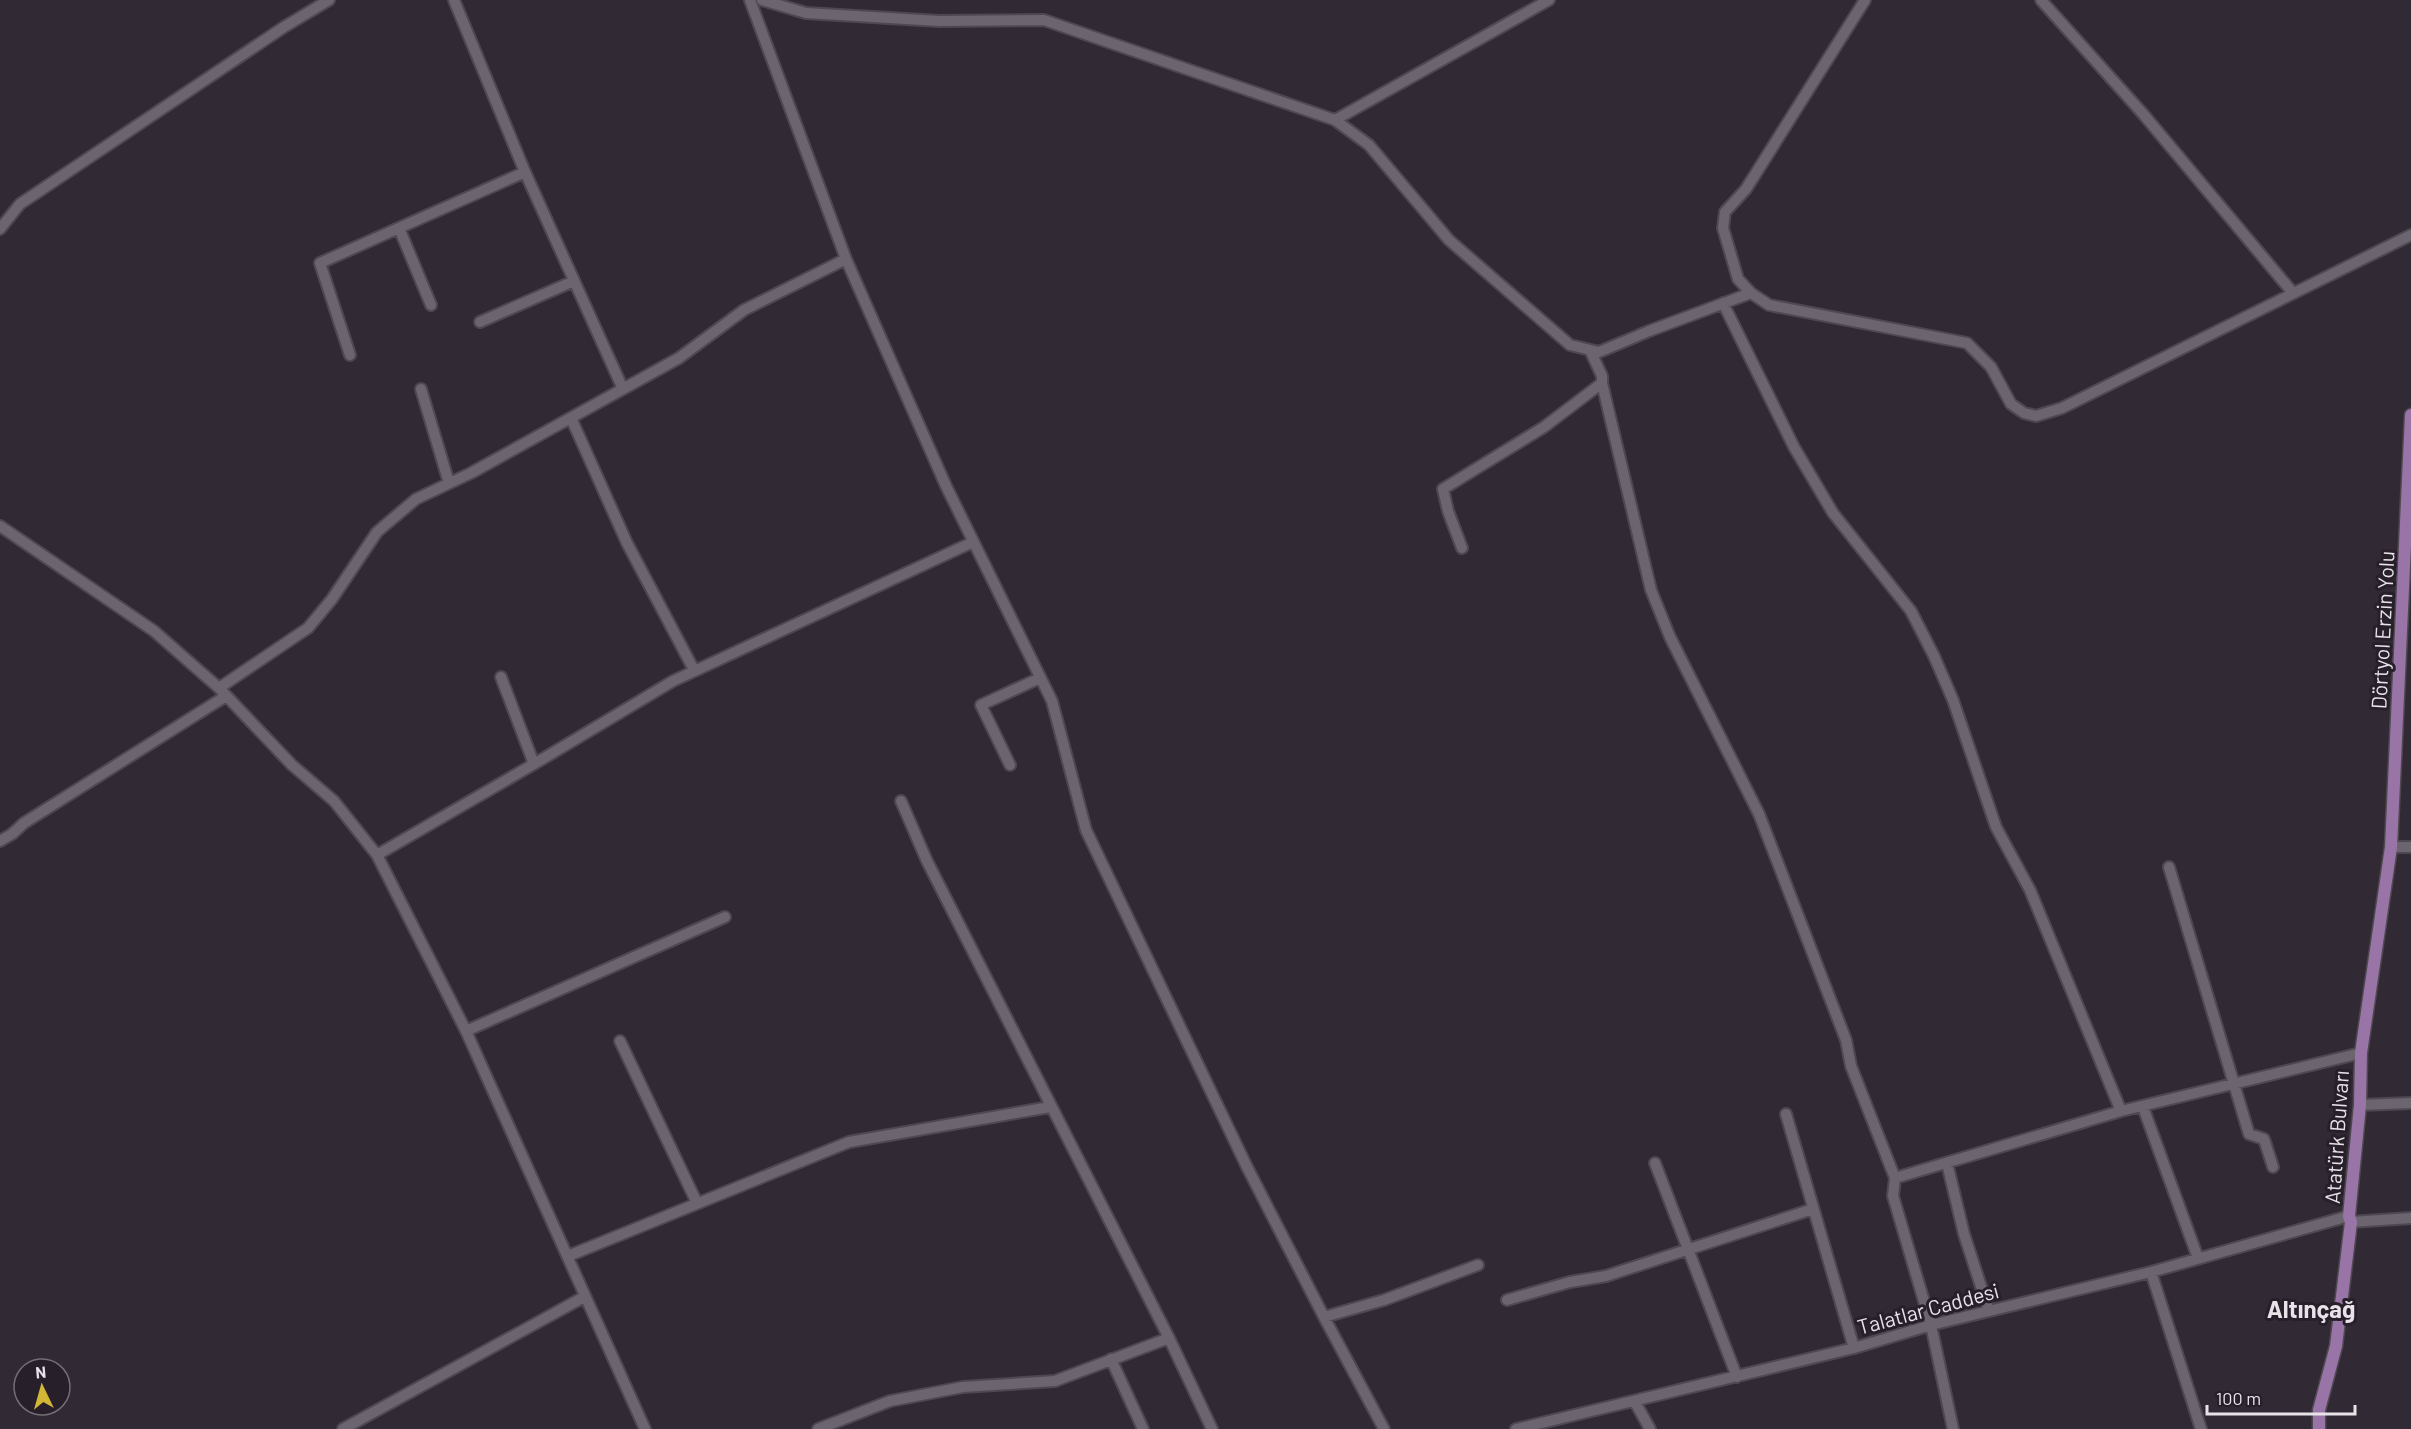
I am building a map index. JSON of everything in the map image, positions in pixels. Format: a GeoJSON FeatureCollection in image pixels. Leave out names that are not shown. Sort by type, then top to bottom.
{"type":"FeatureCollection","features":[{"type":"Feature","properties":{"kind":"main road","name":"Dörtyol Erzin Yolu"},"geometry":{"type":"LineString","coordinates":[[2391,847],[2411,415]]}},
{"type":"Feature","properties":{"kind":"main road","name":"Atatürk Bulvarı"},"geometry":{"type":"LineString","coordinates":[[2319,1429],[2319,1410],[2336,1346],[2360,1105],[2361,1053],[2391,847]]}},
{"type":"Feature","properties":{"kind":"street"},"geometry":{"type":"LineString","coordinates":[[0,229],[20,204],[284,27],[329,0]]}},
{"type":"Feature","properties":{"kind":"street"},"geometry":{"type":"LineString","coordinates":[[454,0],[525,172],[622,389]]}},
{"type":"Feature","properties":{"kind":"street"},"geometry":{"type":"LineString","coordinates":[[750,0],[846,259],[946,486],[1052,700],[1086,830],[1247,1167],[1384,1429]]}},
{"type":"Feature","properties":{"kind":"street"},"geometry":{"type":"LineString","coordinates":[[762,0],[806,13],[939,21],[1044,20],[1335,120],[1369,145],[1449,240],[1570,345],[1599,351],[1751,293]]}},
{"type":"Feature","properties":{"kind":"street"},"geometry":{"type":"LineString","coordinates":[[1335,120],[1549,0]]}},
{"type":"Feature","properties":{"kind":"street"},"geometry":{"type":"LineString","coordinates":[[1865,0],[1746,189],[1725,212],[1723,228],[1738,279],[1751,293],[1769,305],[1967,343],[1991,367],[2011,404],[2024,413],[2036,416],[2062,408],[2411,235]]}},
{"type":"Feature","properties":{"kind":"street"},"geometry":{"type":"LineString","coordinates":[[2041,0],[2144,115],[2293,293]]}},
{"type":"Feature","properties":{"kind":"street"},"geometry":{"type":"LineString","coordinates":[[350,356],[320,263],[525,172]]}},
{"type":"Feature","properties":{"kind":"street"},"geometry":{"type":"LineString","coordinates":[[399,228],[431,305]]}},
{"type":"Feature","properties":{"kind":"street"},"geometry":{"type":"LineString","coordinates":[[0,842],[24,823],[223,692],[308,628],[332,599],[377,532],[416,499],[680,358],[744,310],[846,259]]}},
{"type":"Feature","properties":{"kind":"street"},"geometry":{"type":"LineString","coordinates":[[480,322],[574,281]]}},
{"type":"Feature","properties":{"kind":"street"},"geometry":{"type":"LineString","coordinates":[[1723,303],[1799,457],[1833,513],[1911,611],[1934,656],[1953,700],[1996,827],[2030,890],[2121,1111]]}},
{"type":"Feature","properties":{"kind":"street"},"geometry":{"type":"LineString","coordinates":[[1590,350],[1602,376],[1651,590],[1670,637],[1759,814],[1846,1040],[1851,1066],[1894,1178],[1893,1196],[1930,1325],[1953,1429]]}},
{"type":"Feature","properties":{"kind":"street"},"geometry":{"type":"LineString","coordinates":[[1462,548],[1448,511],[1443,489],[1544,427],[1602,383]]}},
{"type":"Feature","properties":{"kind":"street"},"geometry":{"type":"LineString","coordinates":[[421,389],[449,483]]}},
{"type":"Feature","properties":{"kind":"street"},"geometry":{"type":"LineString","coordinates":[[571,418],[627,543],[694,670]]}},
{"type":"Feature","properties":{"kind":"street"},"geometry":{"type":"LineString","coordinates":[[0,526],[154,632],[223,692],[292,765],[334,801],[377,855],[466,1031],[645,1429]]}},
{"type":"Feature","properties":{"kind":"street"},"geometry":{"type":"LineString","coordinates":[[377,855],[673,681],[973,542]]}},
{"type":"Feature","properties":{"kind":"street"},"geometry":{"type":"LineString","coordinates":[[501,677],[534,764]]}},
{"type":"Feature","properties":{"kind":"street"},"geometry":{"type":"LineString","coordinates":[[1010,765],[981,705],[1040,678]]}},
{"type":"Feature","properties":{"kind":"street"},"geometry":{"type":"LineString","coordinates":[[901,801],[927,861],[1212,1429]]}},
{"type":"Feature","properties":{"kind":"street"},"geometry":{"type":"LineString","coordinates":[[2391,847],[2411,847]]}},
{"type":"Feature","properties":{"kind":"street"},"geometry":{"type":"LineString","coordinates":[[2169,867],[2249,1134],[2264,1139],[2273,1167]]}},
{"type":"Feature","properties":{"kind":"street"},"geometry":{"type":"LineString","coordinates":[[466,1031],[725,917]]}},
{"type":"Feature","properties":{"kind":"street"},"geometry":{"type":"LineString","coordinates":[[620,1041],[698,1203]]}},
{"type":"Feature","properties":{"kind":"street"},"geometry":{"type":"LineString","coordinates":[[1894,1178],[2121,1111],[2361,1053]]}},
{"type":"Feature","properties":{"kind":"street"},"geometry":{"type":"LineString","coordinates":[[2360,1105],[2411,1102]]}},
{"type":"Feature","properties":{"kind":"street"},"geometry":{"type":"LineString","coordinates":[[568,1256],[849,1142],[1050,1107]]}},
{"type":"Feature","properties":{"kind":"street"},"geometry":{"type":"LineString","coordinates":[[2143,1107],[2198,1258]]}},
{"type":"Feature","properties":{"kind":"street"},"geometry":{"type":"LineString","coordinates":[[1786,1114],[1854,1348]]}},
{"type":"Feature","properties":{"kind":"street"},"geometry":{"type":"LineString","coordinates":[[1655,1163],[1737,1377]]}},
{"type":"Feature","properties":{"kind":"street"},"geometry":{"type":"LineString","coordinates":[[1947,1163],[1964,1234],[1989,1311]]}},
{"type":"Feature","properties":{"kind":"street"},"geometry":{"type":"LineString","coordinates":[[1507,1299],[1570,1282],[1606,1276],[1813,1209]]}},
{"type":"Feature","properties":{"kind":"street","name":"Talatlar Caddesi"},"geometry":{"type":"LineString","coordinates":[[1516,1429],[1854,1348],[1930,1325],[2151,1272],[2350,1219],[2411,1218]]}},
{"type":"Feature","properties":{"kind":"street"},"geometry":{"type":"LineString","coordinates":[[1324,1317],[1384,1300],[1478,1265]]}},
{"type":"Feature","properties":{"kind":"street"},"geometry":{"type":"LineString","coordinates":[[2151,1272],[2201,1429]]}},
{"type":"Feature","properties":{"kind":"street"},"geometry":{"type":"LineString","coordinates":[[343,1429],[584,1297]]}},
{"type":"Feature","properties":{"kind":"street"},"geometry":{"type":"LineString","coordinates":[[818,1429],[890,1401],[963,1387],[1055,1382],[1168,1338]]}},
{"type":"Feature","properties":{"kind":"street"},"geometry":{"type":"LineString","coordinates":[[1111,1359],[1143,1429]]}},
{"type":"Feature","properties":{"kind":"street"},"geometry":{"type":"LineString","coordinates":[[1635,1402],[1650,1429]]}},
{"type":"Feature","properties":{"kind":"district","name":"Altınçağ"},"geometry":{"type":"Point","coordinates":[2311,1308]}}]}
